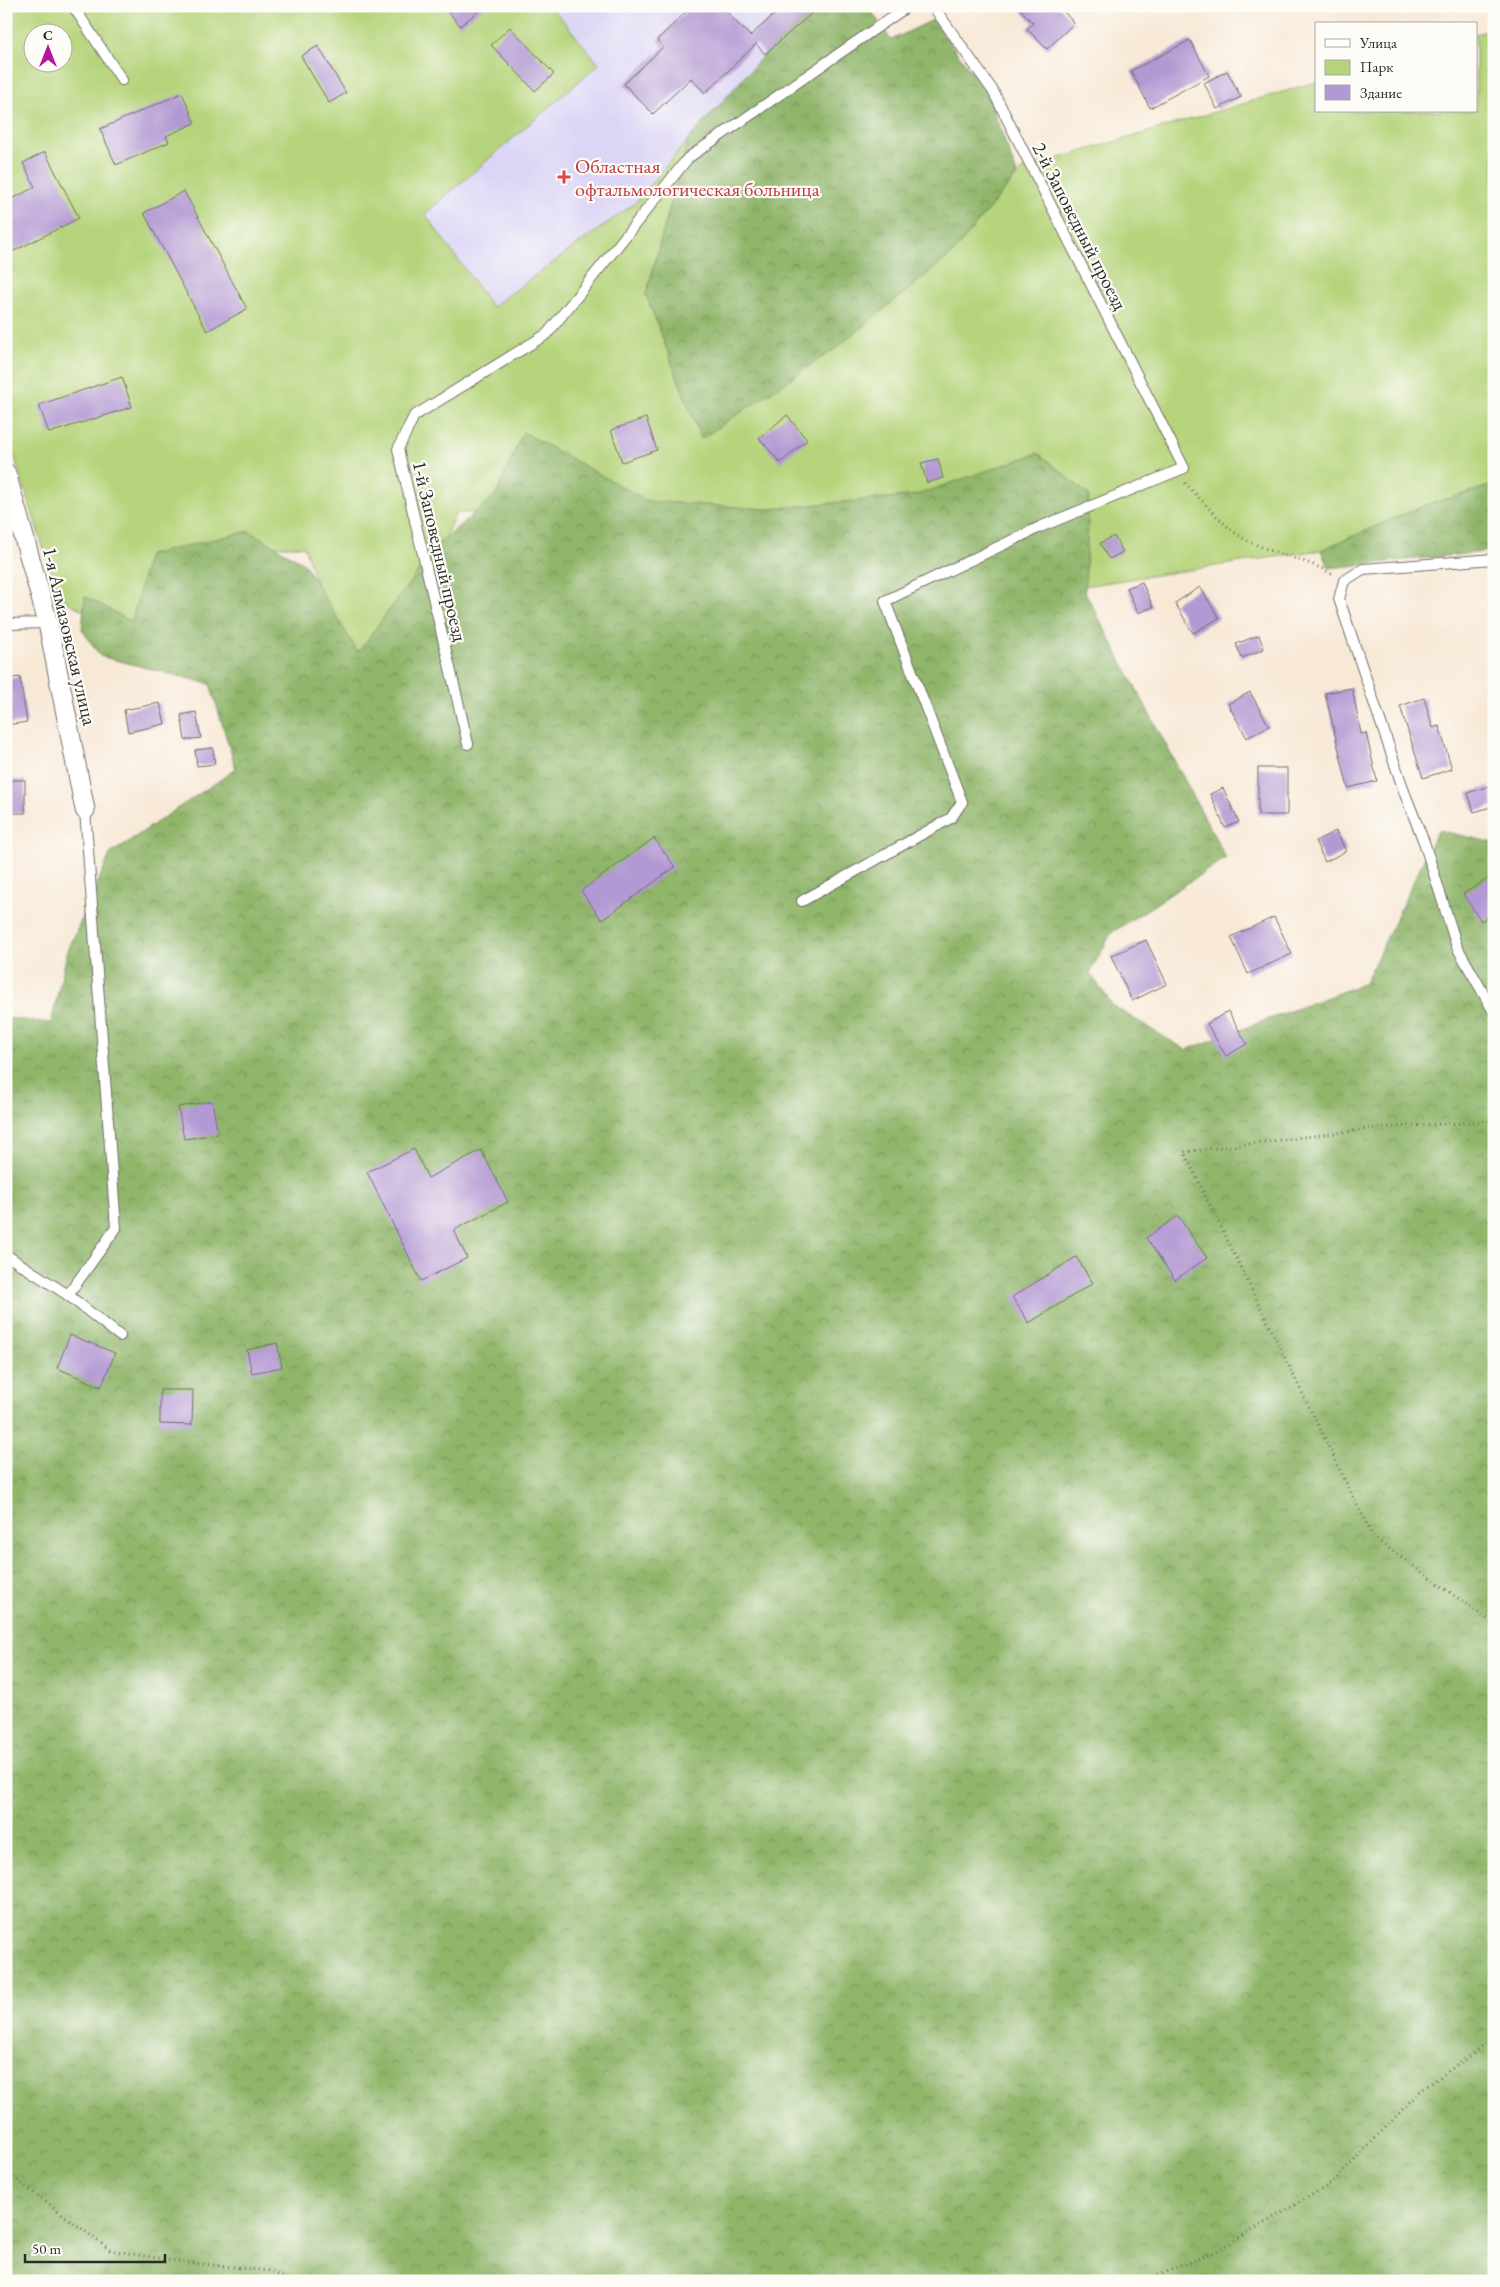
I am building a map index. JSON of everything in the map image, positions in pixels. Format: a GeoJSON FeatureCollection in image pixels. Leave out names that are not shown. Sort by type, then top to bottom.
{"type":"FeatureCollection","features":[{"type":"Feature","properties":{"kind":"street","name":"1-я Алмазовская улица"},"geometry":{"type":"LineString","coordinates":[[6,473],[48,623],[85,810]]}},
{"type":"Feature","properties":{"kind":"lane"},"geometry":{"type":"LineString","coordinates":[[73,6],[122,80]]}},
{"type":"Feature","properties":{"kind":"lane","name":"1-й Заповедный проезд"},"geometry":{"type":"LineString","coordinates":[[468,744],[398,449],[414,416],[547,334],[688,158],[908,6]]}},
{"type":"Feature","properties":{"kind":"lane","name":"2-й Заповедный проезд"},"geometry":{"type":"LineString","coordinates":[[933,6],[994,91],[1184,468]]}},
{"type":"Feature","properties":{"kind":"lane"},"geometry":{"type":"LineString","coordinates":[[802,901],[951,818],[962,802],[885,601],[1040,526],[1184,468]]}},
{"type":"Feature","properties":{"kind":"lane"},"geometry":{"type":"LineString","coordinates":[[1494,559],[1363,569],[1344,581],[1339,599],[1405,794],[1424,842],[1457,947],[1494,1012]]}},
{"type":"Feature","properties":{"kind":"lane"},"geometry":{"type":"LineString","coordinates":[[6,624],[48,623]]}},
{"type":"Feature","properties":{"kind":"lane"},"geometry":{"type":"LineString","coordinates":[[68,1295],[116,1228],[85,810]]}},
{"type":"Feature","properties":{"kind":"lane"},"geometry":{"type":"LineString","coordinates":[[6,1255],[68,1295],[120,1336]]}},
{"type":"Feature","properties":{"kind":"path"},"geometry":{"type":"LineString","coordinates":[[1184,468],[1183,481],[1218,517],[1245,540],[1275,554],[1315,564],[1344,581]]}},
{"type":"Feature","properties":{"kind":"path"},"geometry":{"type":"LineString","coordinates":[[1494,1121],[1376,1128],[1184,1152],[1373,1537],[1494,1624]]}},
{"type":"Feature","properties":{"kind":"path"},"geometry":{"type":"LineString","coordinates":[[1143,2281],[1215,2252],[1334,2182],[1419,2092],[1482,2047],[1494,2035]]}},
{"type":"Feature","properties":{"kind":"path"},"geometry":{"type":"LineString","coordinates":[[6,2164],[16,2179],[110,2250],[176,2261],[268,2271],[294,2281]]}},
{"type":"Feature","properties":{"kind":"shaded area","name":"Областная офтальмологическая больница"},"geometry":{"type":"Polygon","coordinates":[[[551,6],[833,6],[635,203],[492,307],[425,214],[599,64],[551,6]]]}},
{"type":"Feature","properties":{"kind":"green space"},"geometry":{"type":"Polygon","coordinates":[[[6,6],[551,6],[599,64],[425,214],[492,307],[635,203],[688,140],[646,295],[954,248],[1023,169],[1315,82],[1315,112],[1478,112],[1478,33],[1494,29],[1494,485],[1423,506],[1321,550],[1064,589],[922,499],[778,513],[456,513],[414,605],[400,768],[322,600],[304,546],[180,547],[146,600],[131,638],[59,597],[6,430],[6,6]]]}},
{"type":"Feature","properties":{"kind":"green space"},"geometry":{"type":"Polygon","coordinates":[[[820,6],[868,6],[891,40],[933,20],[987,93],[1017,174],[952,254],[835,349],[701,439],[646,295],[688,140],[765,54],[820,6]]]}},
{"type":"Feature","properties":{"kind":"green space"},"geometry":{"type":"Polygon","coordinates":[[[523,432],[648,501],[769,509],[916,495],[1038,453],[1089,495],[1085,592],[1226,858],[1111,933],[1090,973],[1113,1006],[1186,1050],[1365,983],[1438,830],[1494,843],[1494,2281],[6,2281],[6,1018],[51,1023],[67,953],[110,854],[236,769],[210,684],[100,656],[82,629],[85,596],[132,622],[148,555],[249,531],[304,563],[358,652],[440,542],[496,495],[523,432]]]}},
{"type":"Feature","properties":{"kind":"green space"},"geometry":{"type":"Polygon","coordinates":[[[1494,485],[1494,551],[1329,568],[1321,550],[1423,506],[1494,485]]]}},
{"type":"Feature","properties":{"kind":"building"},"geometry":{"type":"Polygon","coordinates":[[[444,6],[485,6],[460,26],[444,6]]]}},
{"type":"Feature","properties":{"kind":"building"},"geometry":{"type":"Polygon","coordinates":[[[692,6],[721,6],[750,36],[784,6],[820,6],[765,54],[756,44],[705,93],[691,78],[653,114],[624,84],[663,47],[657,40],[692,6]]]}},
{"type":"Feature","properties":{"kind":"building"},"geometry":{"type":"Polygon","coordinates":[[[1017,6],[1059,6],[1074,23],[1047,49],[1027,29],[1033,23],[1017,6]]]}},
{"type":"Feature","properties":{"kind":"building"},"geometry":{"type":"Polygon","coordinates":[[[510,27],[554,74],[535,91],[491,45],[510,27]]]}},
{"type":"Feature","properties":{"kind":"building"},"geometry":{"type":"Polygon","coordinates":[[[1190,40],[1209,76],[1150,108],[1131,71],[1190,40]]]}},
{"type":"Feature","properties":{"kind":"building"},"geometry":{"type":"Polygon","coordinates":[[[318,46],[346,93],[329,103],[301,56],[318,46]]]}},
{"type":"Feature","properties":{"kind":"building"},"geometry":{"type":"Polygon","coordinates":[[[1227,71],[1241,97],[1217,109],[1204,83],[1227,71]]]}},
{"type":"Feature","properties":{"kind":"building"},"geometry":{"type":"Polygon","coordinates":[[[182,93],[195,123],[166,136],[169,142],[116,165],[100,129],[182,93]]]}},
{"type":"Feature","properties":{"kind":"building"},"geometry":{"type":"Polygon","coordinates":[[[45,152],[79,218],[6,255],[6,202],[35,187],[23,163],[45,152]]]}},
{"type":"Feature","properties":{"kind":"building"},"geometry":{"type":"Polygon","coordinates":[[[184,191],[247,309],[207,331],[144,213],[184,191]]]}},
{"type":"Feature","properties":{"kind":"building"},"geometry":{"type":"Polygon","coordinates":[[[122,377],[132,407],[49,433],[39,405],[122,377]]]}},
{"type":"Feature","properties":{"kind":"building"},"geometry":{"type":"Polygon","coordinates":[[[787,415],[807,440],[780,463],[759,438],[787,415]]]}},
{"type":"Feature","properties":{"kind":"building"},"geometry":{"type":"Polygon","coordinates":[[[646,418],[657,450],[622,462],[611,430],[646,418]]]}},
{"type":"Feature","properties":{"kind":"building"},"geometry":{"type":"Polygon","coordinates":[[[938,459],[943,478],[927,483],[921,463],[938,459]]]}},
{"type":"Feature","properties":{"kind":"building"},"geometry":{"type":"Polygon","coordinates":[[[1114,536],[1123,552],[1109,559],[1100,543],[1114,536]]]}},
{"type":"Feature","properties":{"kind":"building"},"geometry":{"type":"Polygon","coordinates":[[[1142,582],[1153,607],[1138,613],[1127,588],[1142,582]]]}},
{"type":"Feature","properties":{"kind":"building"},"geometry":{"type":"Polygon","coordinates":[[[1200,587],[1219,618],[1193,633],[1175,603],[1200,587]]]}},
{"type":"Feature","properties":{"kind":"building"},"geometry":{"type":"Polygon","coordinates":[[[1259,635],[1264,649],[1242,658],[1236,644],[1259,635]]]}},
{"type":"Feature","properties":{"kind":"building"},"geometry":{"type":"Polygon","coordinates":[[[20,677],[27,722],[6,725],[6,679],[20,677]]]}},
{"type":"Feature","properties":{"kind":"building"},"geometry":{"type":"Polygon","coordinates":[[[1352,688],[1361,734],[1366,733],[1377,781],[1348,788],[1325,693],[1352,688]]]}},
{"type":"Feature","properties":{"kind":"building"},"geometry":{"type":"Polygon","coordinates":[[[1250,692],[1269,726],[1247,738],[1228,704],[1250,692]]]}},
{"type":"Feature","properties":{"kind":"building"},"geometry":{"type":"Polygon","coordinates":[[[1424,698],[1433,728],[1439,726],[1452,769],[1423,778],[1400,706],[1424,698]]]}},
{"type":"Feature","properties":{"kind":"building"},"geometry":{"type":"Polygon","coordinates":[[[160,703],[165,724],[128,732],[124,710],[160,703]]]}},
{"type":"Feature","properties":{"kind":"building"},"geometry":{"type":"Polygon","coordinates":[[[196,712],[201,738],[185,740],[181,715],[196,712]]]}},
{"type":"Feature","properties":{"kind":"building"},"geometry":{"type":"Polygon","coordinates":[[[213,748],[215,764],[197,766],[195,750],[213,748]]]}},
{"type":"Feature","properties":{"kind":"building"},"geometry":{"type":"Polygon","coordinates":[[[1258,768],[1287,768],[1287,815],[1258,815],[1258,768]]]}},
{"type":"Feature","properties":{"kind":"building"},"geometry":{"type":"Polygon","coordinates":[[[6,780],[25,780],[25,813],[6,813],[6,780]]]}},
{"type":"Feature","properties":{"kind":"building"},"geometry":{"type":"Polygon","coordinates":[[[1489,786],[1494,806],[1474,812],[1468,793],[1489,786]]]}},
{"type":"Feature","properties":{"kind":"building"},"geometry":{"type":"Polygon","coordinates":[[[1223,788],[1239,822],[1225,828],[1210,794],[1223,788]]]}},
{"type":"Feature","properties":{"kind":"building"},"geometry":{"type":"Polygon","coordinates":[[[1336,831],[1346,851],[1325,862],[1315,841],[1336,831]]]}},
{"type":"Feature","properties":{"kind":"building"},"geometry":{"type":"Polygon","coordinates":[[[654,838],[675,867],[602,920],[581,891],[654,838]]]}},
{"type":"Feature","properties":{"kind":"building"},"geometry":{"type":"Polygon","coordinates":[[[1494,875],[1494,913],[1481,921],[1463,894],[1494,875]]]}},
{"type":"Feature","properties":{"kind":"building"},"geometry":{"type":"Polygon","coordinates":[[[1274,917],[1292,954],[1248,974],[1231,937],[1274,917]]]}},
{"type":"Feature","properties":{"kind":"building"},"geometry":{"type":"Polygon","coordinates":[[[1146,940],[1167,984],[1132,1001],[1111,956],[1146,940]]]}},
{"type":"Feature","properties":{"kind":"building"},"geometry":{"type":"Polygon","coordinates":[[[1228,1011],[1247,1044],[1226,1056],[1207,1024],[1228,1011]]]}},
{"type":"Feature","properties":{"kind":"building"},"geometry":{"type":"Polygon","coordinates":[[[212,1101],[218,1134],[184,1139],[178,1107],[212,1101]]]}},
{"type":"Feature","properties":{"kind":"building"},"geometry":{"type":"Polygon","coordinates":[[[414,1149],[428,1178],[481,1150],[508,1202],[454,1230],[467,1258],[421,1281],[367,1172],[414,1149]]]}},
{"type":"Feature","properties":{"kind":"building"},"geometry":{"type":"Polygon","coordinates":[[[1178,1216],[1207,1258],[1175,1280],[1146,1238],[1178,1216]]]}},
{"type":"Feature","properties":{"kind":"building"},"geometry":{"type":"Polygon","coordinates":[[[1076,1257],[1093,1283],[1029,1323],[1012,1297],[1076,1257]]]}},
{"type":"Feature","properties":{"kind":"building"},"geometry":{"type":"Polygon","coordinates":[[[70,1335],[115,1353],[101,1387],[57,1368],[70,1335]]]}},
{"type":"Feature","properties":{"kind":"building"},"geometry":{"type":"Polygon","coordinates":[[[277,1343],[282,1367],[252,1373],[247,1350],[277,1343]]]}},
{"type":"Feature","properties":{"kind":"building"},"geometry":{"type":"Polygon","coordinates":[[[160,1390],[193,1390],[192,1425],[160,1424],[160,1390]]]}},
{"type":"Feature","properties":{"kind":"place","name":"Областная офтальмологическая больница"},"geometry":{"type":"Point","coordinates":[564,177]}}]}
